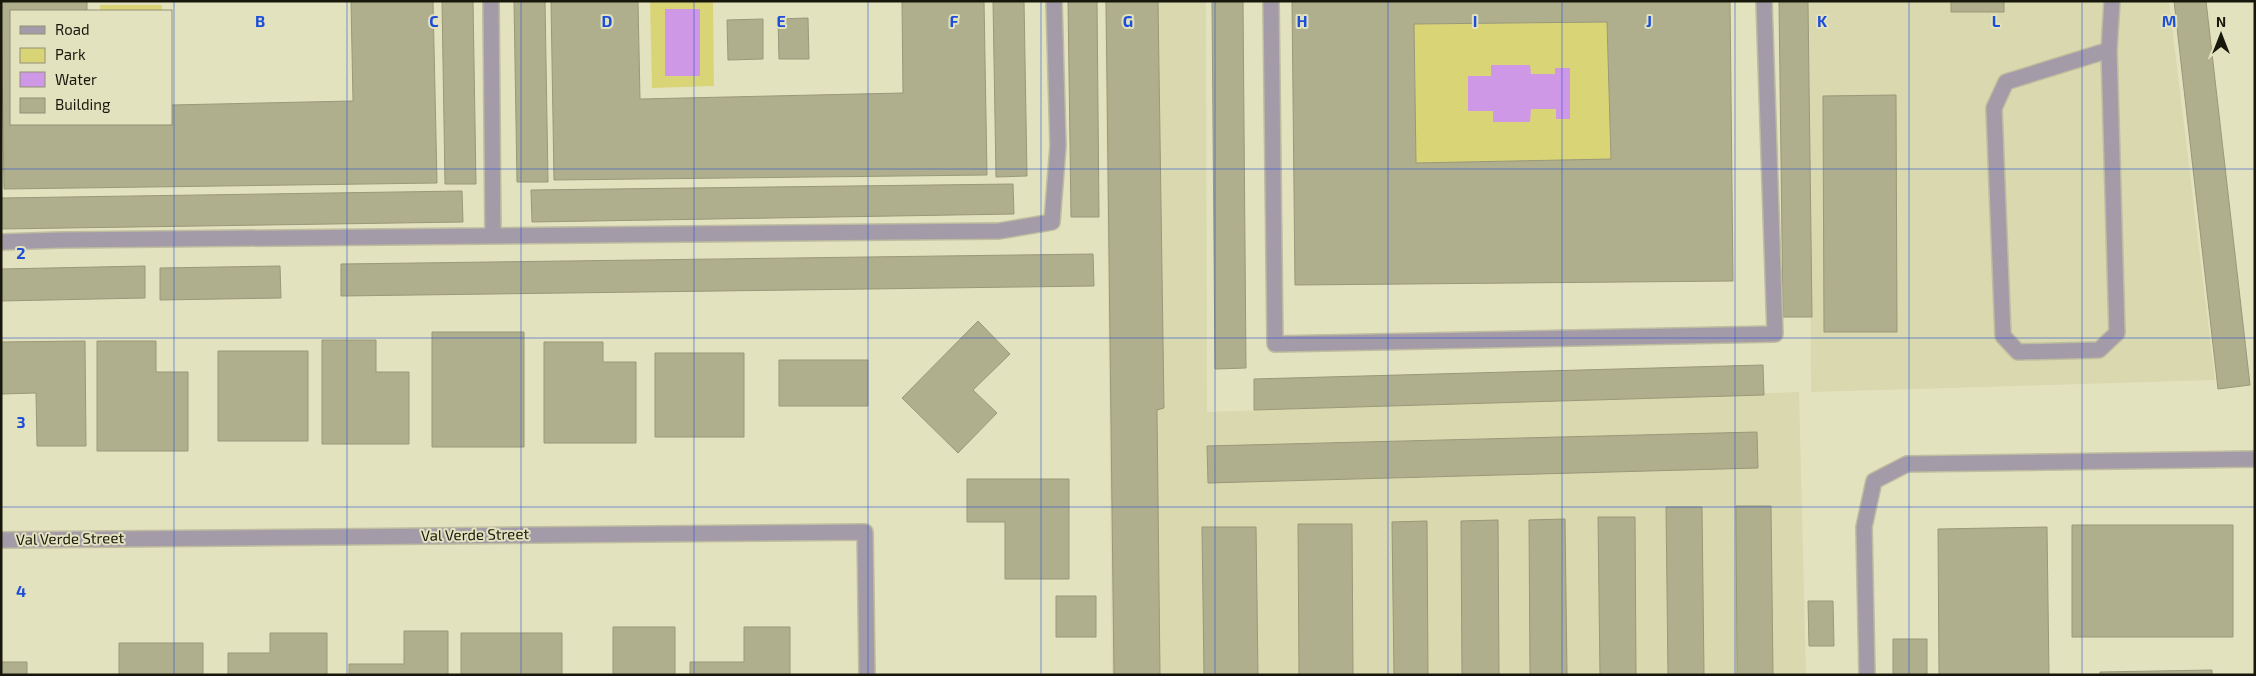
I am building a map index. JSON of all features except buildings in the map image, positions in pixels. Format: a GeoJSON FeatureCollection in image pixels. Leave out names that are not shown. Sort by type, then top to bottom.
{"type":"FeatureCollection","features":[{"type":"Feature","properties":{"kind":"street"},"geometry":{"type":"LineString","coordinates":[[491,1],[493,236]]}},
{"type":"Feature","properties":{"kind":"street"},"geometry":{"type":"LineString","coordinates":[[1,242],[999,231],[1052,222],[1058,146],[1054,1]]}},
{"type":"Feature","properties":{"kind":"street"},"geometry":{"type":"LineString","coordinates":[[1271,1],[1275,344],[1775,334],[1764,1]]}},
{"type":"Feature","properties":{"kind":"street"},"geometry":{"type":"LineString","coordinates":[[2109,50],[2006,82],[1994,108],[2003,336],[2018,352],[2100,350],[2117,333],[2109,50],[2112,1]]}},
{"type":"Feature","properties":{"kind":"street"},"geometry":{"type":"LineString","coordinates":[[1867,675],[1864,527],[1874,481],[1907,464],[2255,459]]}},
{"type":"Feature","properties":{"kind":"street","name":"Val Verde Street"},"geometry":{"type":"LineString","coordinates":[[1,540],[865,532],[867,675]]}},
{"type":"Feature","properties":{"kind":"shaded area"},"geometry":{"type":"Polygon","coordinates":[[[1105,1],[1206,1],[1207,412],[1799,392],[1806,675],[1112,675],[1105,1]]]}},
{"type":"Feature","properties":{"kind":"shaded area"},"geometry":{"type":"Polygon","coordinates":[[[1809,1],[2169,1],[2215,380],[1811,392],[1809,1]]]}},
{"type":"Feature","properties":{"kind":"green space"},"geometry":{"type":"Polygon","coordinates":[[[650,1],[713,1],[714,86],[652,88],[650,1]]]}},
{"type":"Feature","properties":{"kind":"green space"},"geometry":{"type":"Polygon","coordinates":[[[100,5],[162,5],[162,10],[100,10],[100,5]]]}},
{"type":"Feature","properties":{"kind":"green space"},"geometry":{"type":"Polygon","coordinates":[[[1607,22],[1611,159],[1416,163],[1414,24],[1607,22]]]}},
{"type":"Feature","properties":{"kind":"water"},"geometry":{"type":"Polygon","coordinates":[[[665,9],[700,9],[700,76],[665,76],[665,9]]]}},
{"type":"Feature","properties":{"kind":"water"},"geometry":{"type":"Polygon","coordinates":[[[1491,65],[1530,65],[1531,74],[1555,74],[1555,68],[1570,68],[1570,119],[1556,119],[1556,109],[1531,109],[1530,122],[1493,122],[1493,111],[1468,111],[1468,76],[1491,76],[1491,65]]]}}]}
